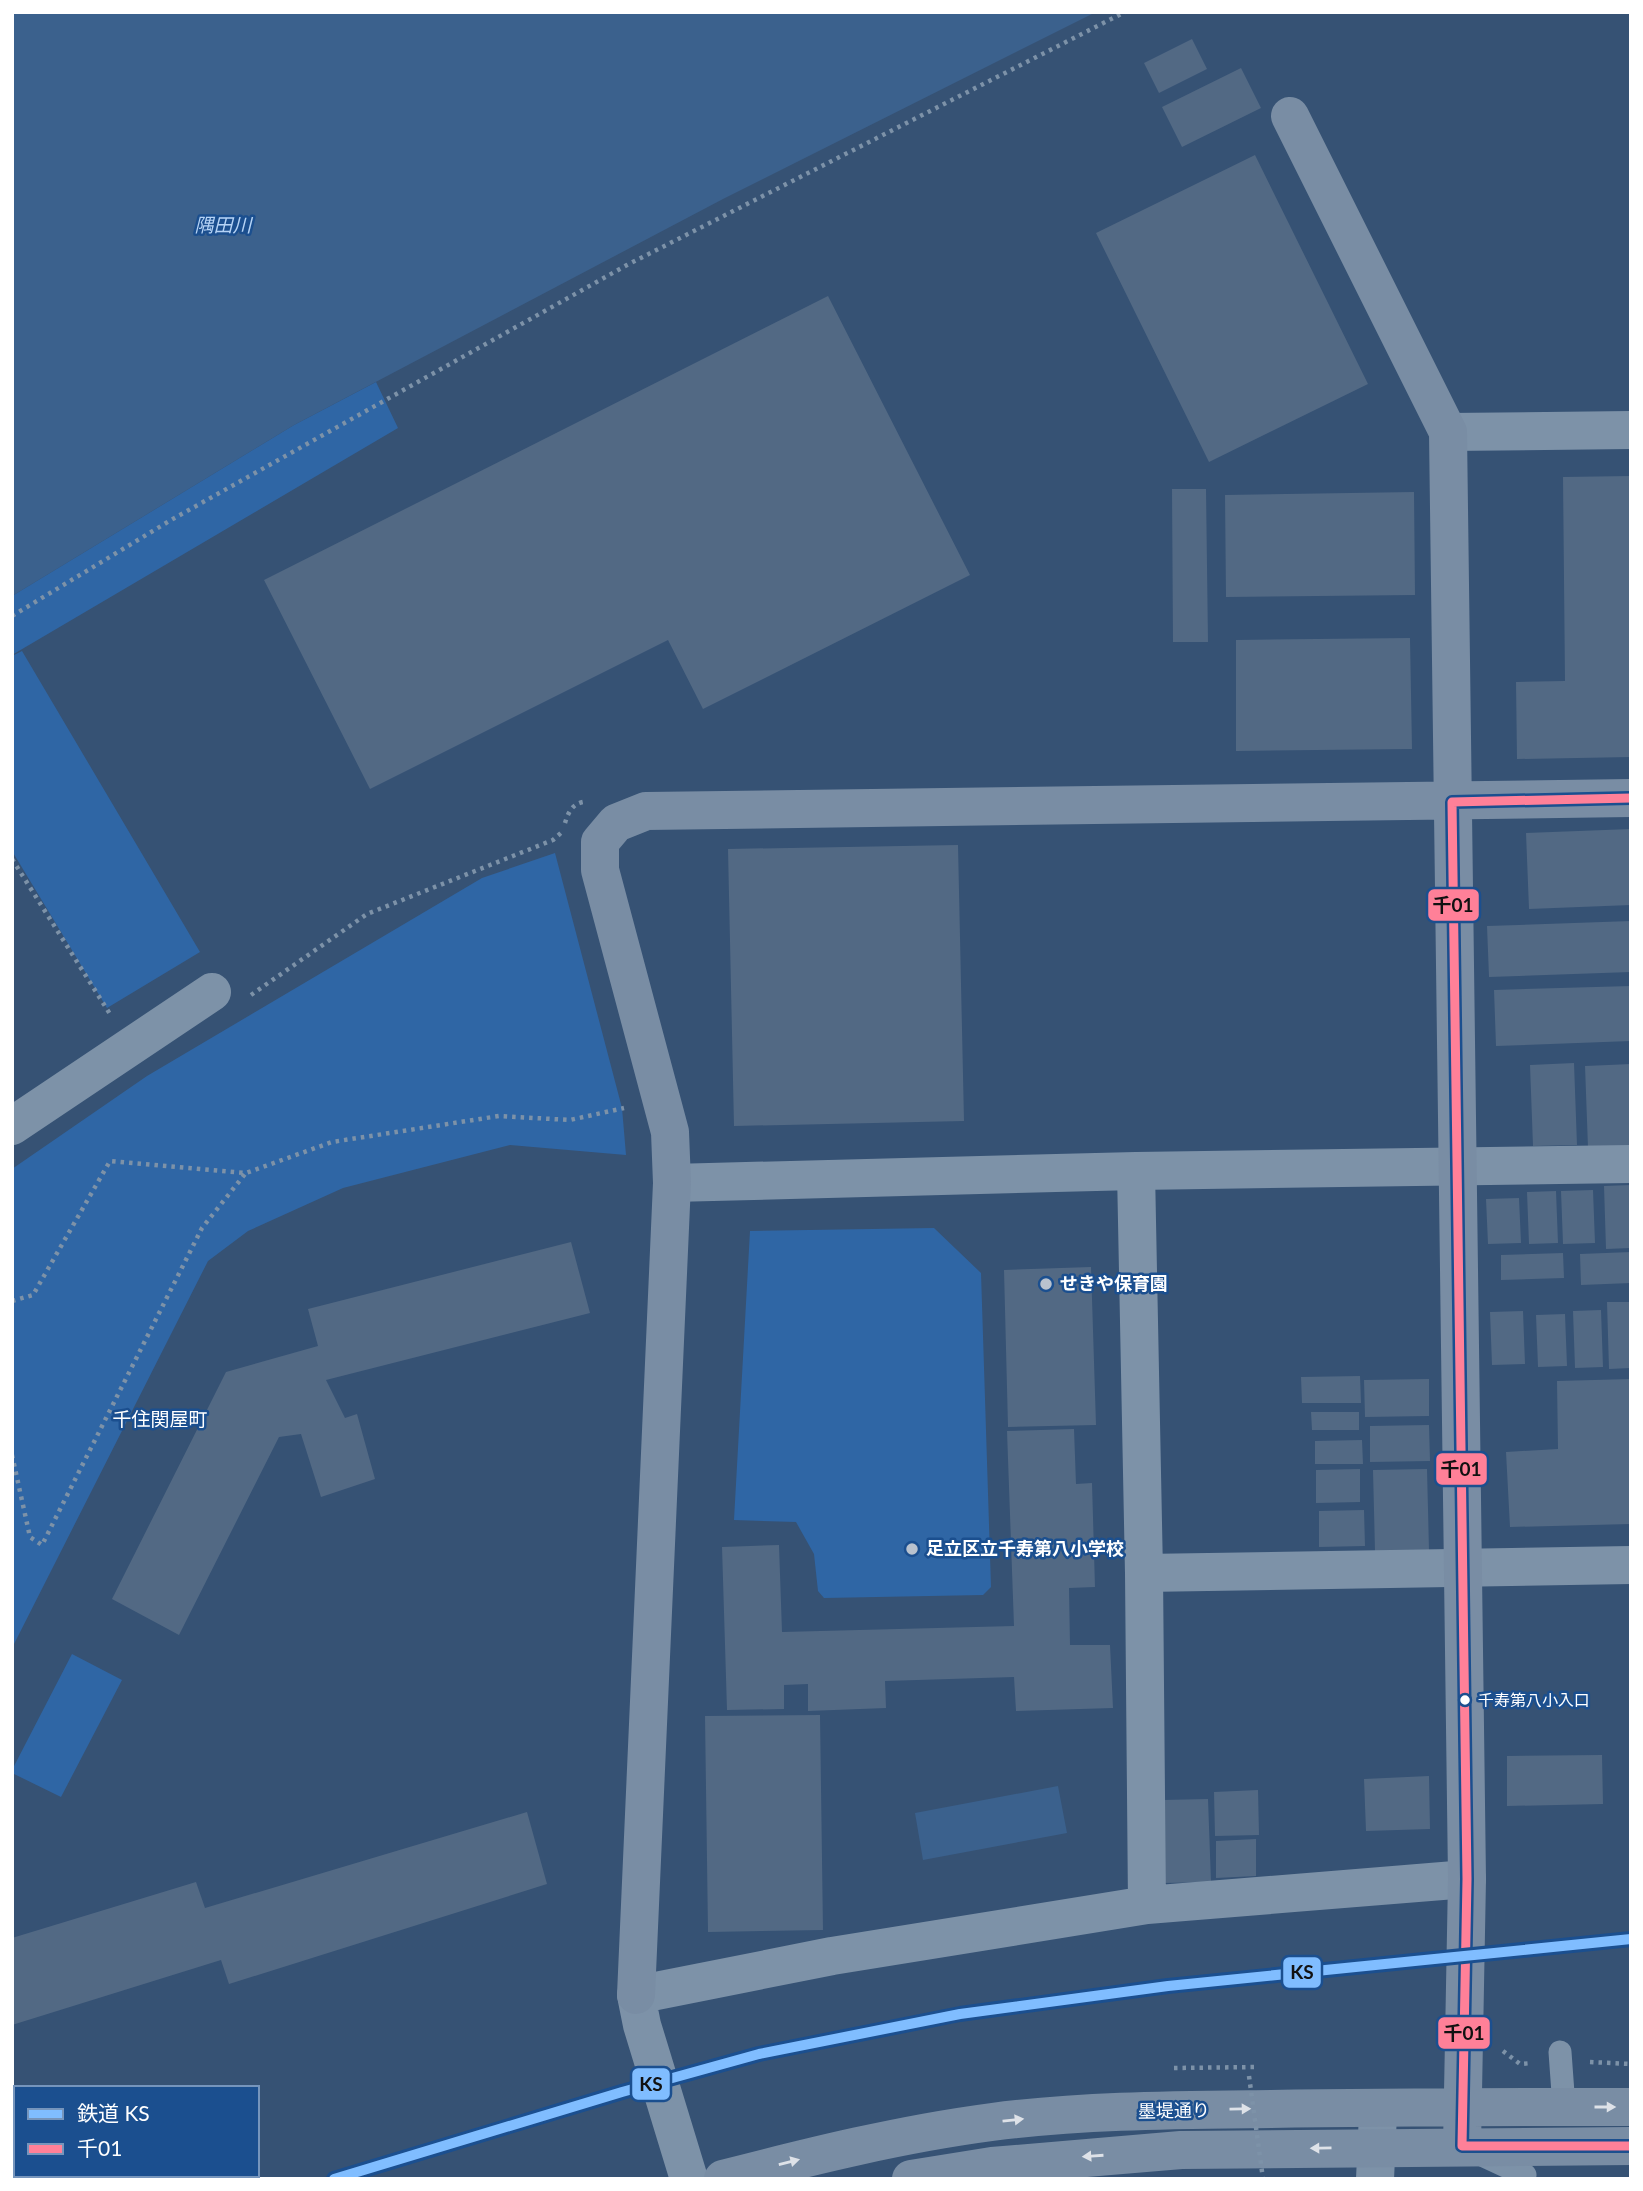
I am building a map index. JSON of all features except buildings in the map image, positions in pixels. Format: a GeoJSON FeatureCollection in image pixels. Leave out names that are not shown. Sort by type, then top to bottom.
{"type":"FeatureCollection","features":[{"type":"Feature","properties":{"kind":"street"},"geometry":{"type":"LineString","coordinates":[[1290,116],[1448,432],[1467,1879],[1462,2146]]}},
{"type":"Feature","properties":{"kind":"street"},"geometry":{"type":"LineString","coordinates":[[1448,432],[1631,430]]}},
{"type":"Feature","properties":{"kind":"street"},"geometry":{"type":"LineString","coordinates":[[689,2179],[642,2025],[636,1995],[672,1182],[670,1132],[600,870],[600,842],[616,823],[646,811],[1631,798]]}},
{"type":"Feature","properties":{"kind":"street"},"geometry":{"type":"LineString","coordinates":[[12,1126],[227,996]]}},
{"type":"Feature","properties":{"kind":"street"},"geometry":{"type":"LineString","coordinates":[[672,1182],[1136,1171],[1631,1164]]}},
{"type":"Feature","properties":{"kind":"street"},"geometry":{"type":"LineString","coordinates":[[1136,1171],[1147,1905]]}},
{"type":"Feature","properties":{"kind":"street"},"geometry":{"type":"LineString","coordinates":[[1144,1573],[1631,1565]]}},
{"type":"Feature","properties":{"kind":"street"},"geometry":{"type":"LineString","coordinates":[[636,1995],[832,1956],[1147,1905],[1467,1879]]}},
{"type":"Feature","properties":{"kind":"street"},"geometry":{"type":"LineString","coordinates":[[1375,2163],[1378,2107]]}},
{"type":"Feature","properties":{"kind":"street","name":"墨堤通り"},"geometry":{"type":"LineString","coordinates":[[723,2179],[800,2159],[905,2137],[991,2122],[1083,2113],[1378,2107],[1631,2107]]}},
{"type":"Feature","properties":{"kind":"street"},"geometry":{"type":"LineString","coordinates":[[911,2179],[992,2166],[1167,2151],[1375,2163],[1462,2146],[1631,2146]]}},
{"type":"Feature","properties":{"kind":"lane"},"geometry":{"type":"LineString","coordinates":[[1560,2052],[1564,2107]]}},
{"type":"Feature","properties":{"kind":"lane"},"geometry":{"type":"LineString","coordinates":[[1462,2146],[1525,2175]]}},
{"type":"Feature","properties":{"kind":"path"},"geometry":{"type":"LineString","coordinates":[[12,616],[171,520],[627,265],[1125,12]]}},
{"type":"Feature","properties":{"kind":"path"},"geometry":{"type":"LineString","coordinates":[[562,840],[568,814],[576,803],[589,800]]}},
{"type":"Feature","properties":{"kind":"path"},"geometry":{"type":"LineString","coordinates":[[227,996],[367,914],[553,840],[562,832]]}},
{"type":"Feature","properties":{"kind":"path"},"geometry":{"type":"LineString","coordinates":[[12,859],[112,1018]]}},
{"type":"Feature","properties":{"kind":"path"},"geometry":{"type":"LineString","coordinates":[[12,1301],[33,1296],[110,1161],[246,1173],[332,1142],[499,1116],[570,1120],[629,1108]]}},
{"type":"Feature","properties":{"kind":"path"},"geometry":{"type":"LineString","coordinates":[[12,1455],[30,1537],[42,1545],[202,1228],[246,1173]]}},
{"type":"Feature","properties":{"kind":"path"},"geometry":{"type":"LineString","coordinates":[[1249,2076],[1263,2179]]}},
{"type":"Feature","properties":{"kind":"shaded area"},"geometry":{"type":"Polygon","coordinates":[[[376,382],[398,428],[12,655],[12,596],[294,425],[376,382]]]}},
{"type":"Feature","properties":{"kind":"shaded area"},"geometry":{"type":"Polygon","coordinates":[[[22,651],[200,952],[107,1008],[12,851],[12,656],[22,651]]]}},
{"type":"Feature","properties":{"kind":"shaded area"},"geometry":{"type":"Polygon","coordinates":[[[555,853],[622,1108],[626,1155],[510,1145],[343,1188],[248,1231],[208,1261],[12,1648],[12,1169],[147,1076],[482,878],[555,853]]]}},
{"type":"Feature","properties":{"kind":"shaded area"},"geometry":{"type":"Polygon","coordinates":[[[934,1228],[981,1273],[991,1587],[983,1595],[824,1598],[818,1591],[814,1554],[796,1522],[734,1520],[750,1231],[934,1228]]]}},
{"type":"Feature","properties":{"kind":"shaded area"},"geometry":{"type":"Polygon","coordinates":[[[72,1654],[122,1680],[61,1797],[12,1773],[12,1770],[72,1654]]]}},
{"type":"Feature","properties":{"kind":"water","name":"隅田川"},"geometry":{"type":"Polygon","coordinates":[[[12,12],[1096,12],[723,199],[294,425],[12,596],[12,12]]]}},
{"type":"Feature","properties":{"kind":"water"},"geometry":{"type":"Polygon","coordinates":[[[1058,1786],[1067,1833],[923,1860],[915,1813],[1058,1786]]]}},
{"type":"Feature","properties":{"kind":"rail line","name":"KS"},"geometry":{"type":"LineString","coordinates":[[334,2179],[622,2092],[759,2054],[960,2014],[1168,1986],[1631,1939]]}},
{"type":"Feature","properties":{"kind":"transit line","name":"千01"},"geometry":{"type":"LineString","coordinates":[[1631,798],[1452,802],[1467,1879],[1462,2146],[1631,2146]]}},
{"type":"Feature","properties":{"kind":"place","name":"せきや保育園"},"geometry":{"type":"Point","coordinates":[1046,1284]}},
{"type":"Feature","properties":{"kind":"place","name":"足立区立千寿第八小学校"},"geometry":{"type":"Point","coordinates":[912,1549]}},
{"type":"Feature","properties":{"kind":"place","name":"千寿第八小入口"},"geometry":{"type":"Point","coordinates":[1465,1700]}},
{"type":"Feature","properties":{"kind":"district","name":"千住関屋町"},"geometry":{"type":"Point","coordinates":[160,1419]}}]}
